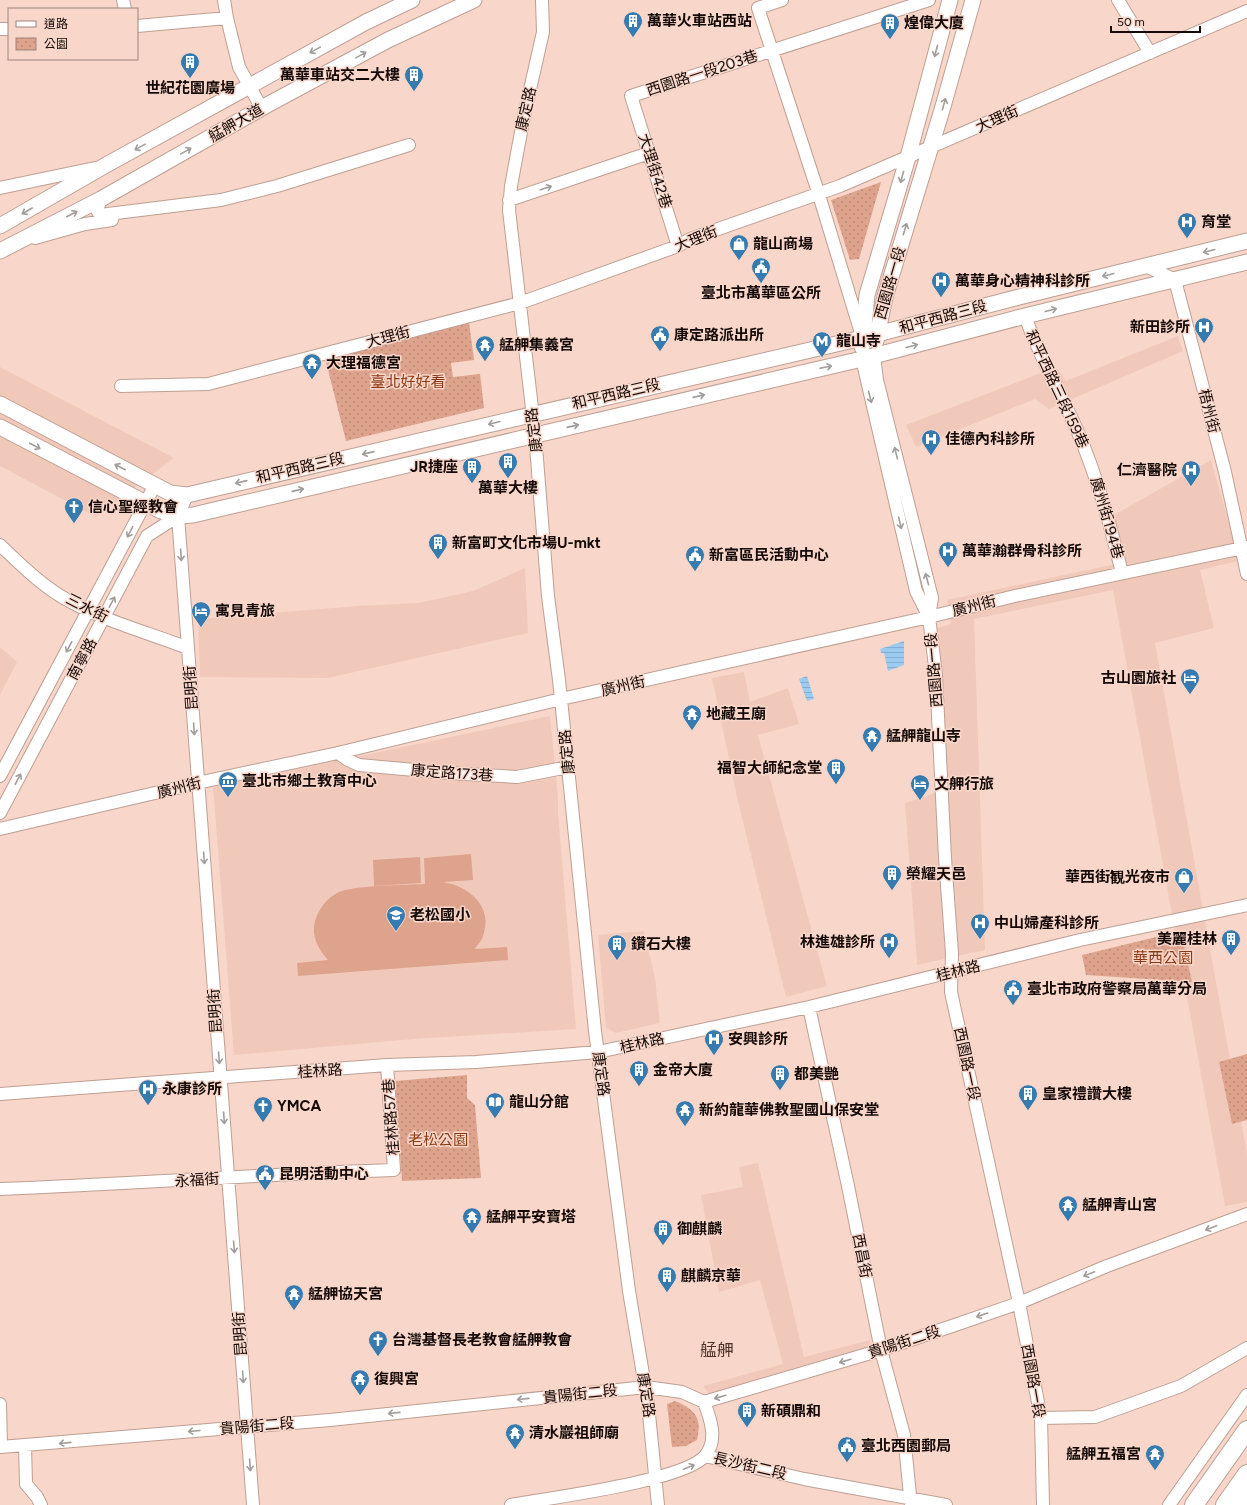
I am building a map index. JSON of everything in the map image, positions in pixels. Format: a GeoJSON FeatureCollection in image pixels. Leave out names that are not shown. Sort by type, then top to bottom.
{"type":"FeatureCollection","features":[{"type":"Feature","properties":{"kind":"highway"},"geometry":{"type":"LineString","coordinates":[[1194,1505],[1247,1430]]}},
{"type":"Feature","properties":{"kind":"highway"},"geometry":{"type":"LineString","coordinates":[[1208,1505],[1247,1450]]}},
{"type":"Feature","properties":{"kind":"highway"},"geometry":{"type":"LineString","coordinates":[[1226,1505],[1247,1475]]}},
{"type":"Feature","properties":{"kind":"highway"},"geometry":{"type":"LineString","coordinates":[[1242,1505],[1247,1498]]}},
{"type":"Feature","properties":{"kind":"main road","name":"艋舺大道"},"geometry":{"type":"LineString","coordinates":[[0,226],[106,165],[366,22],[412,0]]}},
{"type":"Feature","properties":{"kind":"main road","name":"艋舺大道"},"geometry":{"type":"LineString","coordinates":[[6,247],[101,199],[388,40],[474,0]]}},
{"type":"Feature","properties":{"kind":"main road","name":"西園路一段"},"geometry":{"type":"LineString","coordinates":[[868,357],[869,336],[867,295],[908,157],[950,0]]}},
{"type":"Feature","properties":{"kind":"main road","name":"西園路一段"},"geometry":{"type":"LineString","coordinates":[[869,336],[884,297],[973,0]]}},
{"type":"Feature","properties":{"kind":"main road","name":"和平西路三段"},"geometry":{"type":"LineString","coordinates":[[0,404],[170,493],[187,495],[869,336],[1247,242]]}},
{"type":"Feature","properties":{"kind":"main road","name":"和平西路三段"},"geometry":{"type":"LineString","coordinates":[[0,428],[169,515],[193,515],[868,357],[1025,316],[1247,262]]}},
{"type":"Feature","properties":{"kind":"street"},"geometry":{"type":"LineString","coordinates":[[224,0],[239,67],[262,109]]}},
{"type":"Feature","properties":{"kind":"street","name":"康定路"},"geometry":{"type":"LineString","coordinates":[[542,0],[543,32],[524,116],[509,200],[535,434],[548,596],[562,700],[595,1031],[628,1291],[646,1387],[658,1505]]}},
{"type":"Feature","properties":{"kind":"street","name":"西園路一段"},"geometry":{"type":"LineString","coordinates":[[782,0],[758,8],[819,195],[869,336]]}},
{"type":"Feature","properties":{"kind":"street","name":"西園路一段203巷"},"geometry":{"type":"LineString","coordinates":[[631,96],[929,0]]}},
{"type":"Feature","properties":{"kind":"street"},"geometry":{"type":"LineString","coordinates":[[1118,0],[1150,53]]}},
{"type":"Feature","properties":{"kind":"street","name":"大理街"},"geometry":{"type":"LineString","coordinates":[[121,386],[208,384],[520,303],[678,246],[690,239],[819,195],[1247,11]]}},
{"type":"Feature","properties":{"kind":"street"},"geometry":{"type":"LineString","coordinates":[[138,26],[227,18]]}},
{"type":"Feature","properties":{"kind":"street","name":"大理街42巷"},"geometry":{"type":"LineString","coordinates":[[631,96],[678,246]]}},
{"type":"Feature","properties":{"kind":"street"},"geometry":{"type":"LineString","coordinates":[[101,199],[98,210],[100,215],[212,202],[277,186],[409,145]]}},
{"type":"Feature","properties":{"kind":"street"},"geometry":{"type":"LineString","coordinates":[[509,200],[649,153]]}},
{"type":"Feature","properties":{"kind":"street"},"geometry":{"type":"LineString","coordinates":[[0,188],[106,165]]}},
{"type":"Feature","properties":{"kind":"street"},"geometry":{"type":"LineString","coordinates":[[6,247],[85,224],[129,217],[150,210]]}},
{"type":"Feature","properties":{"kind":"street"},"geometry":{"type":"LineString","coordinates":[[1146,266],[1175,280]]}},
{"type":"Feature","properties":{"kind":"street","name":"梧州街"},"geometry":{"type":"LineString","coordinates":[[1175,280],[1244,548],[1247,574]]}},
{"type":"Feature","properties":{"kind":"street","name":"和平西路三段159巷"},"geometry":{"type":"LineString","coordinates":[[1025,316],[1036,347],[1077,429],[1090,463]]}},
{"type":"Feature","properties":{"kind":"street","name":"西園路一段"},"geometry":{"type":"LineString","coordinates":[[868,357],[916,591],[929,617],[936,675],[952,973],[951,992],[1019,1303],[1041,1418],[1043,1505]]}},
{"type":"Feature","properties":{"kind":"street","name":"廣州街194巷"},"geometry":{"type":"LineString","coordinates":[[1090,463],[1101,492],[1122,573]]}},
{"type":"Feature","properties":{"kind":"street","name":"南寧路"},"geometry":{"type":"LineString","coordinates":[[0,776],[155,485]]}},
{"type":"Feature","properties":{"kind":"street"},"geometry":{"type":"LineString","coordinates":[[178,516],[187,495]]}},
{"type":"Feature","properties":{"kind":"street","name":"南寧路"},"geometry":{"type":"LineString","coordinates":[[0,813],[147,536],[178,516]]}},
{"type":"Feature","properties":{"kind":"street","name":"昆明街"},"geometry":{"type":"LineString","coordinates":[[178,516],[253,1505]]}},
{"type":"Feature","properties":{"kind":"street","name":"三水街"},"geometry":{"type":"LineString","coordinates":[[0,545],[28,572],[70,602],[104,618],[188,648]]}},
{"type":"Feature","properties":{"kind":"street","name":"廣州街"},"geometry":{"type":"LineString","coordinates":[[0,829],[338,753],[1015,596],[1244,548]]}},
{"type":"Feature","properties":{"kind":"street","name":"康定路173巷"},"geometry":{"type":"LineString","coordinates":[[338,753],[359,765],[454,774],[517,777],[568,767]]}},
{"type":"Feature","properties":{"kind":"street","name":"桂林路"},"geometry":{"type":"LineString","coordinates":[[0,1094],[221,1079],[387,1065],[476,1062],[598,1052],[809,1007],[952,973],[1080,940],[1247,905]]}},
{"type":"Feature","properties":{"kind":"street","name":"西昌街"},"geometry":{"type":"LineString","coordinates":[[809,1007],[848,1186],[881,1350],[904,1435],[911,1502]]}},
{"type":"Feature","properties":{"kind":"street","name":"桂林路57巷"},"geometry":{"type":"LineString","coordinates":[[387,1065],[394,1170]]}},
{"type":"Feature","properties":{"kind":"street","name":"永福街"},"geometry":{"type":"LineString","coordinates":[[0,1189],[65,1185],[125,1185],[305,1172],[394,1170]]}},
{"type":"Feature","properties":{"kind":"street","name":"貴陽街二段"},"geometry":{"type":"LineString","coordinates":[[1,1447],[330,1420],[646,1387],[682,1392],[704,1402],[881,1350],[1019,1303],[1107,1266],[1247,1214]]}},
{"type":"Feature","properties":{"kind":"street"},"geometry":{"type":"LineString","coordinates":[[1041,1418],[1095,1417],[1181,1386],[1247,1348]]}},
{"type":"Feature","properties":{"kind":"street"},"geometry":{"type":"LineString","coordinates":[[1169,1505],[1247,1395]]}},
{"type":"Feature","properties":{"kind":"street"},"geometry":{"type":"LineString","coordinates":[[704,1402],[711,1420],[713,1441],[705,1456]]}},
{"type":"Feature","properties":{"kind":"street"},"geometry":{"type":"LineString","coordinates":[[0,1404],[1,1447]]}},
{"type":"Feature","properties":{"kind":"street"},"geometry":{"type":"LineString","coordinates":[[25,1446],[26,1484],[37,1497],[41,1505]]}},
{"type":"Feature","properties":{"kind":"street","name":"長沙街二段"},"geometry":{"type":"LineString","coordinates":[[511,1505],[672,1474],[696,1464],[705,1456],[911,1502],[946,1505]]}},
{"type":"Feature","properties":{"kind":"street"},"geometry":{"type":"LineString","coordinates":[[1237,1505],[1247,1491]]}},
{"type":"Feature","properties":{"kind":"shaded area"},"geometry":{"type":"Polygon","coordinates":[[[1178,336],[1183,351],[1049,409],[1035,399],[916,447],[906,425],[1056,367],[1066,381],[1178,336]]]}},
{"type":"Feature","properties":{"kind":"shaded area"},"geometry":{"type":"Polygon","coordinates":[[[0,367],[174,458],[96,517],[0,466],[0,367]]]}},
{"type":"Feature","properties":{"kind":"shaded area"},"geometry":{"type":"Polygon","coordinates":[[[1211,460],[1233,538],[1247,535],[1247,559],[1200,570],[1214,628],[1155,643],[1247,1154],[1247,1202],[1225,1206],[1113,590],[974,619],[985,950],[917,965],[905,803],[944,790],[937,628],[951,624],[947,600],[1125,562],[1114,515],[1211,460]]]}},
{"type":"Feature","properties":{"kind":"shaded area"},"geometry":{"type":"Polygon","coordinates":[[[525,568],[528,633],[328,678],[200,677],[198,619],[357,606],[419,603],[473,591],[525,568]]]}},
{"type":"Feature","properties":{"kind":"shaded area"},"geometry":{"type":"Polygon","coordinates":[[[0,647],[17,662],[0,695],[0,647]]]}},
{"type":"Feature","properties":{"kind":"shaded area"},"geometry":{"type":"Polygon","coordinates":[[[744,672],[750,702],[788,688],[799,724],[758,735],[827,986],[786,997],[738,802],[712,678],[744,672]]]}},
{"type":"Feature","properties":{"kind":"shaded area","name":"老松國小"},"geometry":{"type":"Polygon","coordinates":[[[550,716],[558,796],[558,813],[576,1029],[414,1039],[234,1055],[213,787],[550,716]]]}},
{"type":"Feature","properties":{"kind":"shaded area"},"geometry":{"type":"Polygon","coordinates":[[[644,931],[655,978],[660,1023],[616,1033],[606,1028],[598,935],[644,931]]]}},
{"type":"Feature","properties":{"kind":"shaded area"},"geometry":{"type":"Polygon","coordinates":[[[758,1163],[804,1357],[870,1340],[870,1347],[710,1395],[703,1386],[783,1364],[760,1280],[719,1292],[701,1195],[743,1187],[739,1167],[758,1163]]]}},
{"type":"Feature","properties":{"kind":"green space"},"geometry":{"type":"Polygon","coordinates":[[[881,182],[859,259],[850,260],[831,200],[881,182]]]}},
{"type":"Feature","properties":{"kind":"green space","name":"臺北好好看"},"geometry":{"type":"Polygon","coordinates":[[[469,322],[474,360],[451,363],[453,377],[480,374],[484,408],[346,441],[325,358],[469,322]]]}},
{"type":"Feature","properties":{"kind":"green space"},"geometry":{"type":"Polygon","coordinates":[[[471,854],[473,880],[443,882],[453,884],[470,893],[482,907],[486,926],[481,941],[475,949],[507,947],[508,960],[298,976],[297,963],[328,960],[316,942],[314,927],[321,908],[333,895],[355,888],[425,884],[424,858],[471,854]]]}},
{"type":"Feature","properties":{"kind":"green space"},"geometry":{"type":"Polygon","coordinates":[[[420,857],[421,883],[374,886],[373,860],[420,857]]]}},
{"type":"Feature","properties":{"kind":"green space","name":"華西公園"},"geometry":{"type":"Polygon","coordinates":[[[1181,931],[1192,982],[1086,975],[1082,955],[1181,931]]]}},
{"type":"Feature","properties":{"kind":"green space"},"geometry":{"type":"Polygon","coordinates":[[[1247,1054],[1247,1120],[1232,1124],[1219,1062],[1247,1054]]]}},
{"type":"Feature","properties":{"kind":"green space","name":"老松公園"},"geometry":{"type":"Polygon","coordinates":[[[467,1075],[467,1098],[475,1105],[481,1178],[402,1181],[395,1081],[467,1075]]]}},
{"type":"Feature","properties":{"kind":"green space"},"geometry":{"type":"Polygon","coordinates":[[[675,1401],[693,1411],[698,1420],[699,1426],[697,1440],[686,1446],[672,1447],[667,1404],[675,1401]]]}},
{"type":"Feature","properties":{"kind":"water"},"geometry":{"type":"Polygon","coordinates":[[[904,641],[904,665],[888,671],[884,653],[881,653],[880,649],[904,641]]]}},
{"type":"Feature","properties":{"kind":"water"},"geometry":{"type":"Polygon","coordinates":[[[807,676],[814,699],[807,701],[799,679],[807,676]]]}},
{"type":"Feature","properties":{"kind":"place","name":"萬華火車站西站"},"geometry":{"type":"Point","coordinates":[633,38]}},
{"type":"Feature","properties":{"kind":"place","name":"煌偉大廈"},"geometry":{"type":"Point","coordinates":[890,40]}},
{"type":"Feature","properties":{"kind":"place","name":"世紀花園廣場"},"geometry":{"type":"Point","coordinates":[190,79]}},
{"type":"Feature","properties":{"kind":"place","name":"萬華車站交二大樓"},"geometry":{"type":"Point","coordinates":[414,92]}},
{"type":"Feature","properties":{"kind":"place","name":"育堂"},"geometry":{"type":"Point","coordinates":[1187,239]}},
{"type":"Feature","properties":{"kind":"place","name":"龍山商場"},"geometry":{"type":"Point","coordinates":[739,261]}},
{"type":"Feature","properties":{"kind":"place","name":"臺北市萬華區公所"},"geometry":{"type":"Point","coordinates":[761,284]}},
{"type":"Feature","properties":{"kind":"place","name":"萬華身心精神科診所"},"geometry":{"type":"Point","coordinates":[941,298]}},
{"type":"Feature","properties":{"kind":"place","name":"新田診所"},"geometry":{"type":"Point","coordinates":[1204,344]}},
{"type":"Feature","properties":{"kind":"place","name":"康定路派出所"},"geometry":{"type":"Point","coordinates":[660,352]}},
{"type":"Feature","properties":{"kind":"place","name":"龍山寺"},"geometry":{"type":"Point","coordinates":[822,358]}},
{"type":"Feature","properties":{"kind":"place","name":"艋舺集義宮"},"geometry":{"type":"Point","coordinates":[485,362]}},
{"type":"Feature","properties":{"kind":"place","name":"大理福德宮"},"geometry":{"type":"Point","coordinates":[312,380]}},
{"type":"Feature","properties":{"kind":"place","name":"佳德內科診所"},"geometry":{"type":"Point","coordinates":[931,456]}},
{"type":"Feature","properties":{"kind":"place","name":"萬華大樓"},"geometry":{"type":"Point","coordinates":[508,479]}},
{"type":"Feature","properties":{"kind":"place","name":"JR捷座"},"geometry":{"type":"Point","coordinates":[472,484]}},
{"type":"Feature","properties":{"kind":"place","name":"仁濟醫院"},"geometry":{"type":"Point","coordinates":[1191,487]}},
{"type":"Feature","properties":{"kind":"place","name":"信心聖經教會"},"geometry":{"type":"Point","coordinates":[74,524]}},
{"type":"Feature","properties":{"kind":"place","name":"新富町文化市場U-mkt"},"geometry":{"type":"Point","coordinates":[438,560]}},
{"type":"Feature","properties":{"kind":"place","name":"萬華瀚群骨科診所"},"geometry":{"type":"Point","coordinates":[948,568]}},
{"type":"Feature","properties":{"kind":"place","name":"新富區民活動中心"},"geometry":{"type":"Point","coordinates":[695,572]}},
{"type":"Feature","properties":{"kind":"place","name":"寓見青旅"},"geometry":{"type":"Point","coordinates":[201,628]}},
{"type":"Feature","properties":{"kind":"place","name":"古山園旅社"},"geometry":{"type":"Point","coordinates":[1190,695]}},
{"type":"Feature","properties":{"kind":"place","name":"地藏王廟"},"geometry":{"type":"Point","coordinates":[692,731]}},
{"type":"Feature","properties":{"kind":"place","name":"艋舺龍山寺"},"geometry":{"type":"Point","coordinates":[872,753]}},
{"type":"Feature","properties":{"kind":"place","name":"福智大師紀念堂"},"geometry":{"type":"Point","coordinates":[836,785]}},
{"type":"Feature","properties":{"kind":"place","name":"臺北市鄉土教育中心"},"geometry":{"type":"Point","coordinates":[228,798]}},
{"type":"Feature","properties":{"kind":"place","name":"文舺行旅"},"geometry":{"type":"Point","coordinates":[920,801]}},
{"type":"Feature","properties":{"kind":"place","name":"榮耀天邑"},"geometry":{"type":"Point","coordinates":[892,891]}},
{"type":"Feature","properties":{"kind":"place","name":"華西街観光夜市"},"geometry":{"type":"Point","coordinates":[1184,894]}},
{"type":"Feature","properties":{"kind":"place","name":"老松國小"},"geometry":{"type":"Point","coordinates":[396,932]}},
{"type":"Feature","properties":{"kind":"place","name":"中山婦產科診所"},"geometry":{"type":"Point","coordinates":[980,940]}},
{"type":"Feature","properties":{"kind":"place","name":"美麗桂林"},"geometry":{"type":"Point","coordinates":[1231,956]}},
{"type":"Feature","properties":{"kind":"place","name":"林進雄診所"},"geometry":{"type":"Point","coordinates":[889,959]}},
{"type":"Feature","properties":{"kind":"place","name":"鑽石大樓"},"geometry":{"type":"Point","coordinates":[617,961]}},
{"type":"Feature","properties":{"kind":"place","name":"臺北市政府警察局萬華分局"},"geometry":{"type":"Point","coordinates":[1013,1006]}},
{"type":"Feature","properties":{"kind":"place","name":"安興診所"},"geometry":{"type":"Point","coordinates":[714,1056]}},
{"type":"Feature","properties":{"kind":"place","name":"金帝大廈"},"geometry":{"type":"Point","coordinates":[639,1087]}},
{"type":"Feature","properties":{"kind":"place","name":"都美艷"},"geometry":{"type":"Point","coordinates":[780,1091]}},
{"type":"Feature","properties":{"kind":"place","name":"永康診所"},"geometry":{"type":"Point","coordinates":[148,1106]}},
{"type":"Feature","properties":{"kind":"place","name":"皇家禮讚大樓"},"geometry":{"type":"Point","coordinates":[1028,1111]}},
{"type":"Feature","properties":{"kind":"place","name":"龍山分館"},"geometry":{"type":"Point","coordinates":[495,1119]}},
{"type":"Feature","properties":{"kind":"place","name":"YMCA"},"geometry":{"type":"Point","coordinates":[263,1123]}},
{"type":"Feature","properties":{"kind":"place","name":"新約龍華佛教聖國山保安堂"},"geometry":{"type":"Point","coordinates":[685,1127]}},
{"type":"Feature","properties":{"kind":"place","name":"昆明活動中心"},"geometry":{"type":"Point","coordinates":[265,1191]}},
{"type":"Feature","properties":{"kind":"place","name":"艋舺青山宮"},"geometry":{"type":"Point","coordinates":[1068,1222]}},
{"type":"Feature","properties":{"kind":"place","name":"艋舺平安寶塔"},"geometry":{"type":"Point","coordinates":[472,1234]}},
{"type":"Feature","properties":{"kind":"place","name":"御麒麟"},"geometry":{"type":"Point","coordinates":[663,1246]}},
{"type":"Feature","properties":{"kind":"place","name":"麒麟京華"},"geometry":{"type":"Point","coordinates":[667,1293]}},
{"type":"Feature","properties":{"kind":"place","name":"艋舺協天宮"},"geometry":{"type":"Point","coordinates":[294,1311]}},
{"type":"Feature","properties":{"kind":"place","name":"台灣基督長老教會艋舺教會"},"geometry":{"type":"Point","coordinates":[378,1357]}},
{"type":"Feature","properties":{"kind":"place","name":"復興宮"},"geometry":{"type":"Point","coordinates":[360,1396]}},
{"type":"Feature","properties":{"kind":"place","name":"新碩鼎和"},"geometry":{"type":"Point","coordinates":[747,1428]}},
{"type":"Feature","properties":{"kind":"place","name":"清水巖祖師廟"},"geometry":{"type":"Point","coordinates":[515,1450]}},
{"type":"Feature","properties":{"kind":"place","name":"臺北西園郵局"},"geometry":{"type":"Point","coordinates":[847,1463]}},
{"type":"Feature","properties":{"kind":"place","name":"艋舺五福宮"},"geometry":{"type":"Point","coordinates":[1155,1471]}},
{"type":"Feature","properties":{"kind":"district","name":"艋舺"},"geometry":{"type":"Point","coordinates":[717,1350]}}]}
